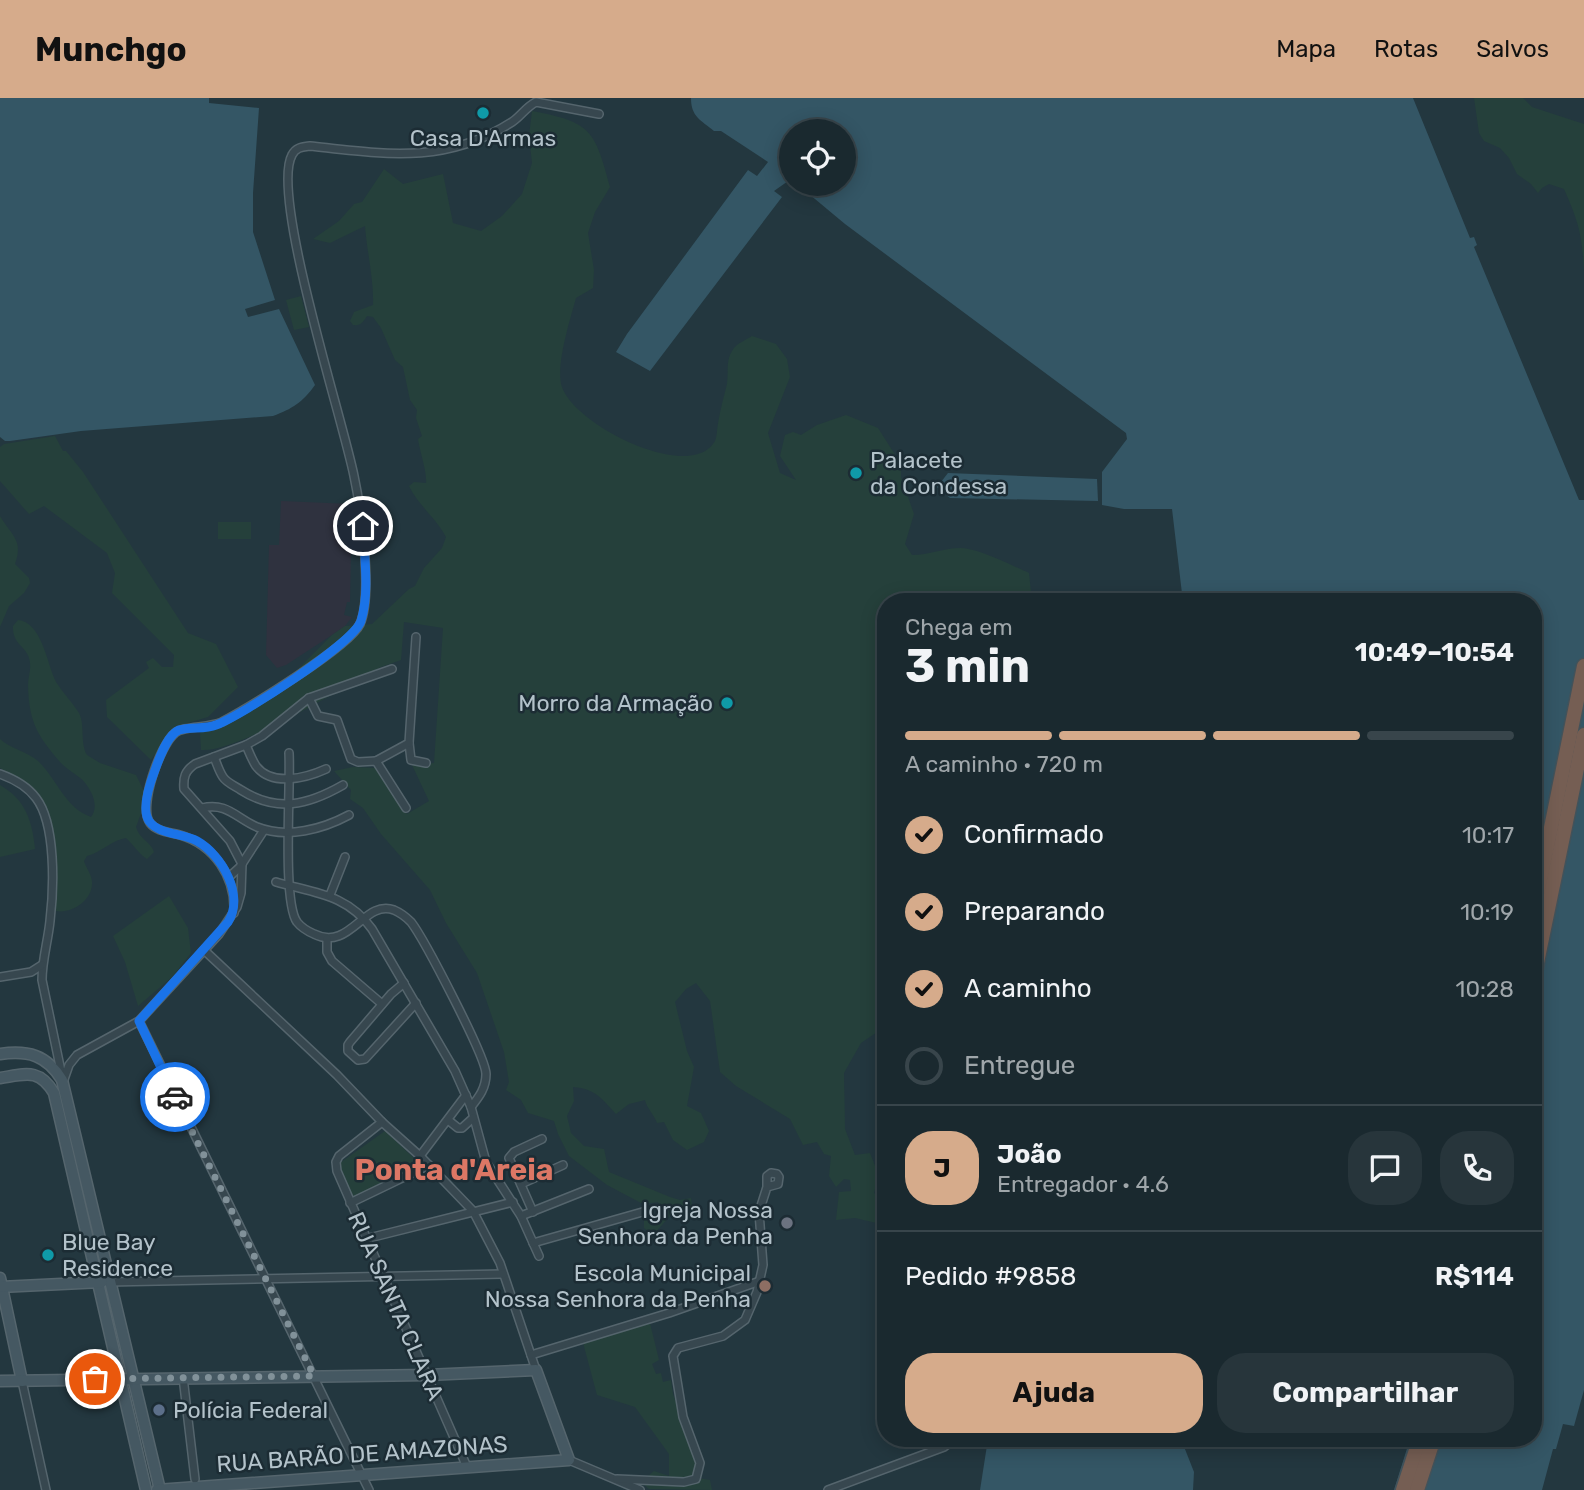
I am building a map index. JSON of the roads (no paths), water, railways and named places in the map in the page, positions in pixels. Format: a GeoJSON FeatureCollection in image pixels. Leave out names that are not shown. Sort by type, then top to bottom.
{"type":"FeatureCollection","features":[{"type":"Feature","properties":{"kind":"highway"},"geometry":{"type":"LineString","coordinates":[[1542,872],[1584,666]]}},
{"type":"Feature","properties":{"kind":"highway"},"geometry":{"type":"LineString","coordinates":[[1542,938],[1584,735]]}},
{"type":"Feature","properties":{"kind":"highway"},"geometry":{"type":"LineString","coordinates":[[1403,1490],[1417,1447]]}},
{"type":"Feature","properties":{"kind":"highway"},"geometry":{"type":"LineString","coordinates":[[1417,1490],[1431,1447]]}},
{"type":"Feature","properties":{"kind":"street"},"geometry":{"type":"LineString","coordinates":[[234,913],[234,896],[229,877],[205,846],[195,840],[160,830],[153,826],[147,817],[151,782],[166,746],[175,732],[213,727],[332,652],[360,623],[365,599],[363,526],[355,477],[289,215],[288,167],[293,154],[298,148],[310,146],[396,155],[461,146],[513,121],[537,102],[599,114]]}},
{"type":"Feature","properties":{"kind":"street"},"geometry":{"type":"LineString","coordinates":[[416,637],[409,743],[411,760],[426,763]]}},
{"type":"Feature","properties":{"kind":"street"},"geometry":{"type":"LineString","coordinates":[[63,1082],[76,1055],[139,1021],[234,913],[241,892],[242,864],[230,841],[184,789],[185,774],[194,764],[246,746],[309,698],[392,669]]}},
{"type":"Feature","properties":{"kind":"street"},"geometry":{"type":"LineString","coordinates":[[309,698],[318,716],[337,720],[351,759],[358,762],[376,761],[409,743]]}},
{"type":"Feature","properties":{"kind":"street"},"geometry":{"type":"LineString","coordinates":[[246,746],[257,768],[272,777],[291,779],[326,769]]}},
{"type":"Feature","properties":{"kind":"street"},"geometry":{"type":"LineString","coordinates":[[289,753],[289,886],[290,903],[298,923],[308,932],[327,939],[345,933],[378,909],[386,908],[402,914],[412,923],[444,982],[486,1071],[482,1091],[471,1107]]}},
{"type":"Feature","properties":{"kind":"street"},"geometry":{"type":"LineString","coordinates":[[214,757],[224,779],[246,793],[271,803],[289,806],[325,796],[343,785]]}},
{"type":"Feature","properties":{"kind":"street"},"geometry":{"type":"LineString","coordinates":[[376,761],[406,808]]}},
{"type":"Feature","properties":{"kind":"street"},"geometry":{"type":"LineString","coordinates":[[0,774],[22,784],[35,796],[47,824],[51,847],[51,909],[42,965],[43,990],[103,1282],[119,1378],[146,1490]]}},
{"type":"Feature","properties":{"kind":"street"},"geometry":{"type":"LineString","coordinates":[[202,808],[218,806],[264,830],[290,832],[325,827],[349,816]]}},
{"type":"Feature","properties":{"kind":"street"},"geometry":{"type":"LineString","coordinates":[[229,877],[242,864],[264,830]]}},
{"type":"Feature","properties":{"kind":"street"},"geometry":{"type":"LineString","coordinates":[[330,895],[345,857]]}},
{"type":"Feature","properties":{"kind":"street"},"geometry":{"type":"LineString","coordinates":[[276,882],[330,895],[365,918],[455,1071],[471,1107],[486,1162],[521,1216],[539,1256]]}},
{"type":"Feature","properties":{"kind":"street"},"geometry":{"type":"LineString","coordinates":[[327,939],[327,952],[332,961],[382,1004]]}},
{"type":"Feature","properties":{"kind":"street"},"geometry":{"type":"LineString","coordinates":[[204,950],[337,1075],[473,1211],[503,1274],[569,1460],[640,1490]]}},
{"type":"Feature","properties":{"kind":"street"},"geometry":{"type":"LineString","coordinates":[[0,977],[31,972],[42,965]]}},
{"type":"Feature","properties":{"kind":"street"},"geometry":{"type":"LineString","coordinates":[[404,983],[382,1004],[348,1045],[348,1051],[358,1060],[365,1059],[416,1003]]}},
{"type":"Feature","properties":{"kind":"street"},"geometry":{"type":"LineString","coordinates":[[139,1021],[369,1490]]}},
{"type":"Feature","properties":{"kind":"street"},"geometry":{"type":"LineString","coordinates":[[0,1054],[21,1052],[37,1055],[51,1065],[63,1082]]}},
{"type":"Feature","properties":{"kind":"street"},"geometry":{"type":"LineString","coordinates":[[0,1079],[37,1075],[44,1079],[54,1093],[103,1282],[132,1378],[159,1490]]}},
{"type":"Feature","properties":{"kind":"street"},"geometry":{"type":"LineString","coordinates":[[420,1156],[466,1095]]}},
{"type":"Feature","properties":{"kind":"street"},"geometry":{"type":"LineString","coordinates":[[448,1121],[462,1128],[473,1118]]}},
{"type":"Feature","properties":{"kind":"street","name":"RUA SANTA CLARA"},"geometry":{"type":"LineString","coordinates":[[382,1122],[347,1149],[335,1162],[365,1239],[467,1467]]}},
{"type":"Feature","properties":{"kind":"street"},"geometry":{"type":"LineString","coordinates":[[533,1212],[509,1161],[510,1155],[542,1139]]}},
{"type":"Feature","properties":{"kind":"street"},"geometry":{"type":"LineString","coordinates":[[350,1203],[429,1165]]}},
{"type":"Feature","properties":{"kind":"street"},"geometry":{"type":"LineString","coordinates":[[521,1184],[563,1166]]}},
{"type":"Feature","properties":{"kind":"street"},"geometry":{"type":"LineString","coordinates":[[521,1216],[589,1189]]}},
{"type":"Feature","properties":{"kind":"street"},"geometry":{"type":"LineString","coordinates":[[617,1479],[684,1482],[696,1479],[699,1474],[700,1463],[684,1417],[673,1356],[678,1348],[723,1336],[741,1324],[753,1305],[763,1265],[758,1212],[766,1190]]}},
{"type":"Feature","properties":{"kind":"street"},"geometry":{"type":"LineString","coordinates":[[365,1239],[513,1202]]}},
{"type":"Feature","properties":{"kind":"street"},"geometry":{"type":"LineString","coordinates":[[533,1242],[646,1211]]}},
{"type":"Feature","properties":{"kind":"street"},"geometry":{"type":"LineString","coordinates":[[46,1490],[1,1284],[503,1274]]}},
{"type":"Feature","properties":{"kind":"street"},"geometry":{"type":"LineString","coordinates":[[531,1355],[669,1313],[760,1281]]}},
{"type":"Feature","properties":{"kind":"street"},"geometry":{"type":"LineString","coordinates":[[0,1381],[536,1370]]}},
{"type":"Feature","properties":{"kind":"street"},"geometry":{"type":"LineString","coordinates":[[183,1377],[195,1479]]}},
{"type":"Feature","properties":{"kind":"street"},"geometry":{"type":"LineString","coordinates":[[828,1490],[944,1447]]}},
{"type":"Feature","properties":{"kind":"street","name":"RUA BARÃO DE AMAZONAS"},"geometry":{"type":"LineString","coordinates":[[159,1490],[569,1460]]}},
{"type":"Feature","properties":{"kind":"water"},"geometry":{"type":"Polygon","coordinates":[[[0,98],[209,98],[209,103],[259,108],[253,232],[275,300],[245,309],[248,317],[279,309],[315,385],[306,396],[291,408],[273,416],[81,431],[10,441],[0,437],[0,98]]]}},
{"type":"Feature","properties":{"kind":"water"},"geometry":{"type":"Polygon","coordinates":[[[691,98],[1413,98],[1470,238],[1474,237],[1477,245],[1474,247],[1579,500],[1584,500],[1584,1390],[1574,1426],[1563,1424],[1542,1490],[1394,1490],[1407,1447],[1542,1447],[1542,593],[1182,593],[1172,509],[1124,509],[1102,505],[1102,472],[1127,439],[1126,433],[845,224],[811,196],[856,196],[856,119],[779,119],[779,187],[774,191],[782,197],[650,371],[616,352],[748,170],[757,176],[768,162],[721,131],[714,131],[695,114],[691,98]]]}},
{"type":"Feature","properties":{"kind":"water"},"geometry":{"type":"Polygon","coordinates":[[[948,473],[1097,479],[1098,501],[950,498],[937,487],[948,473]]]}},
{"type":"Feature","properties":{"kind":"water"},"geometry":{"type":"Polygon","coordinates":[[[987,1447],[1184,1447],[1194,1472],[1193,1490],[980,1490],[987,1447]]]}},
{"type":"Feature","properties":{"kind":"place","name":"Casa D'Armas"},"geometry":{"type":"Point","coordinates":[483,113]}},
{"type":"Feature","properties":{"kind":"place","name":"Palacete da Condessa"},"geometry":{"type":"Point","coordinates":[856,473]}},
{"type":"Feature","properties":{"kind":"place","name":"Morro da Armação"},"geometry":{"type":"Point","coordinates":[727,703]}},
{"type":"Feature","properties":{"kind":"place","name":"Igreja Nossa Senhora da Penha"},"geometry":{"type":"Point","coordinates":[787,1223]}},
{"type":"Feature","properties":{"kind":"place","name":"Blue Bay Residence"},"geometry":{"type":"Point","coordinates":[48,1255]}},
{"type":"Feature","properties":{"kind":"place","name":"Escola Municipal Nossa Senhora da Penha"},"geometry":{"type":"Point","coordinates":[765,1286]}},
{"type":"Feature","properties":{"kind":"place","name":"Polícia Federal"},"geometry":{"type":"Point","coordinates":[159,1410]}},
{"type":"Feature","properties":{"kind":"district","name":"Ponta d'Areia"},"geometry":{"type":"Point","coordinates":[454,1170]}}]}
